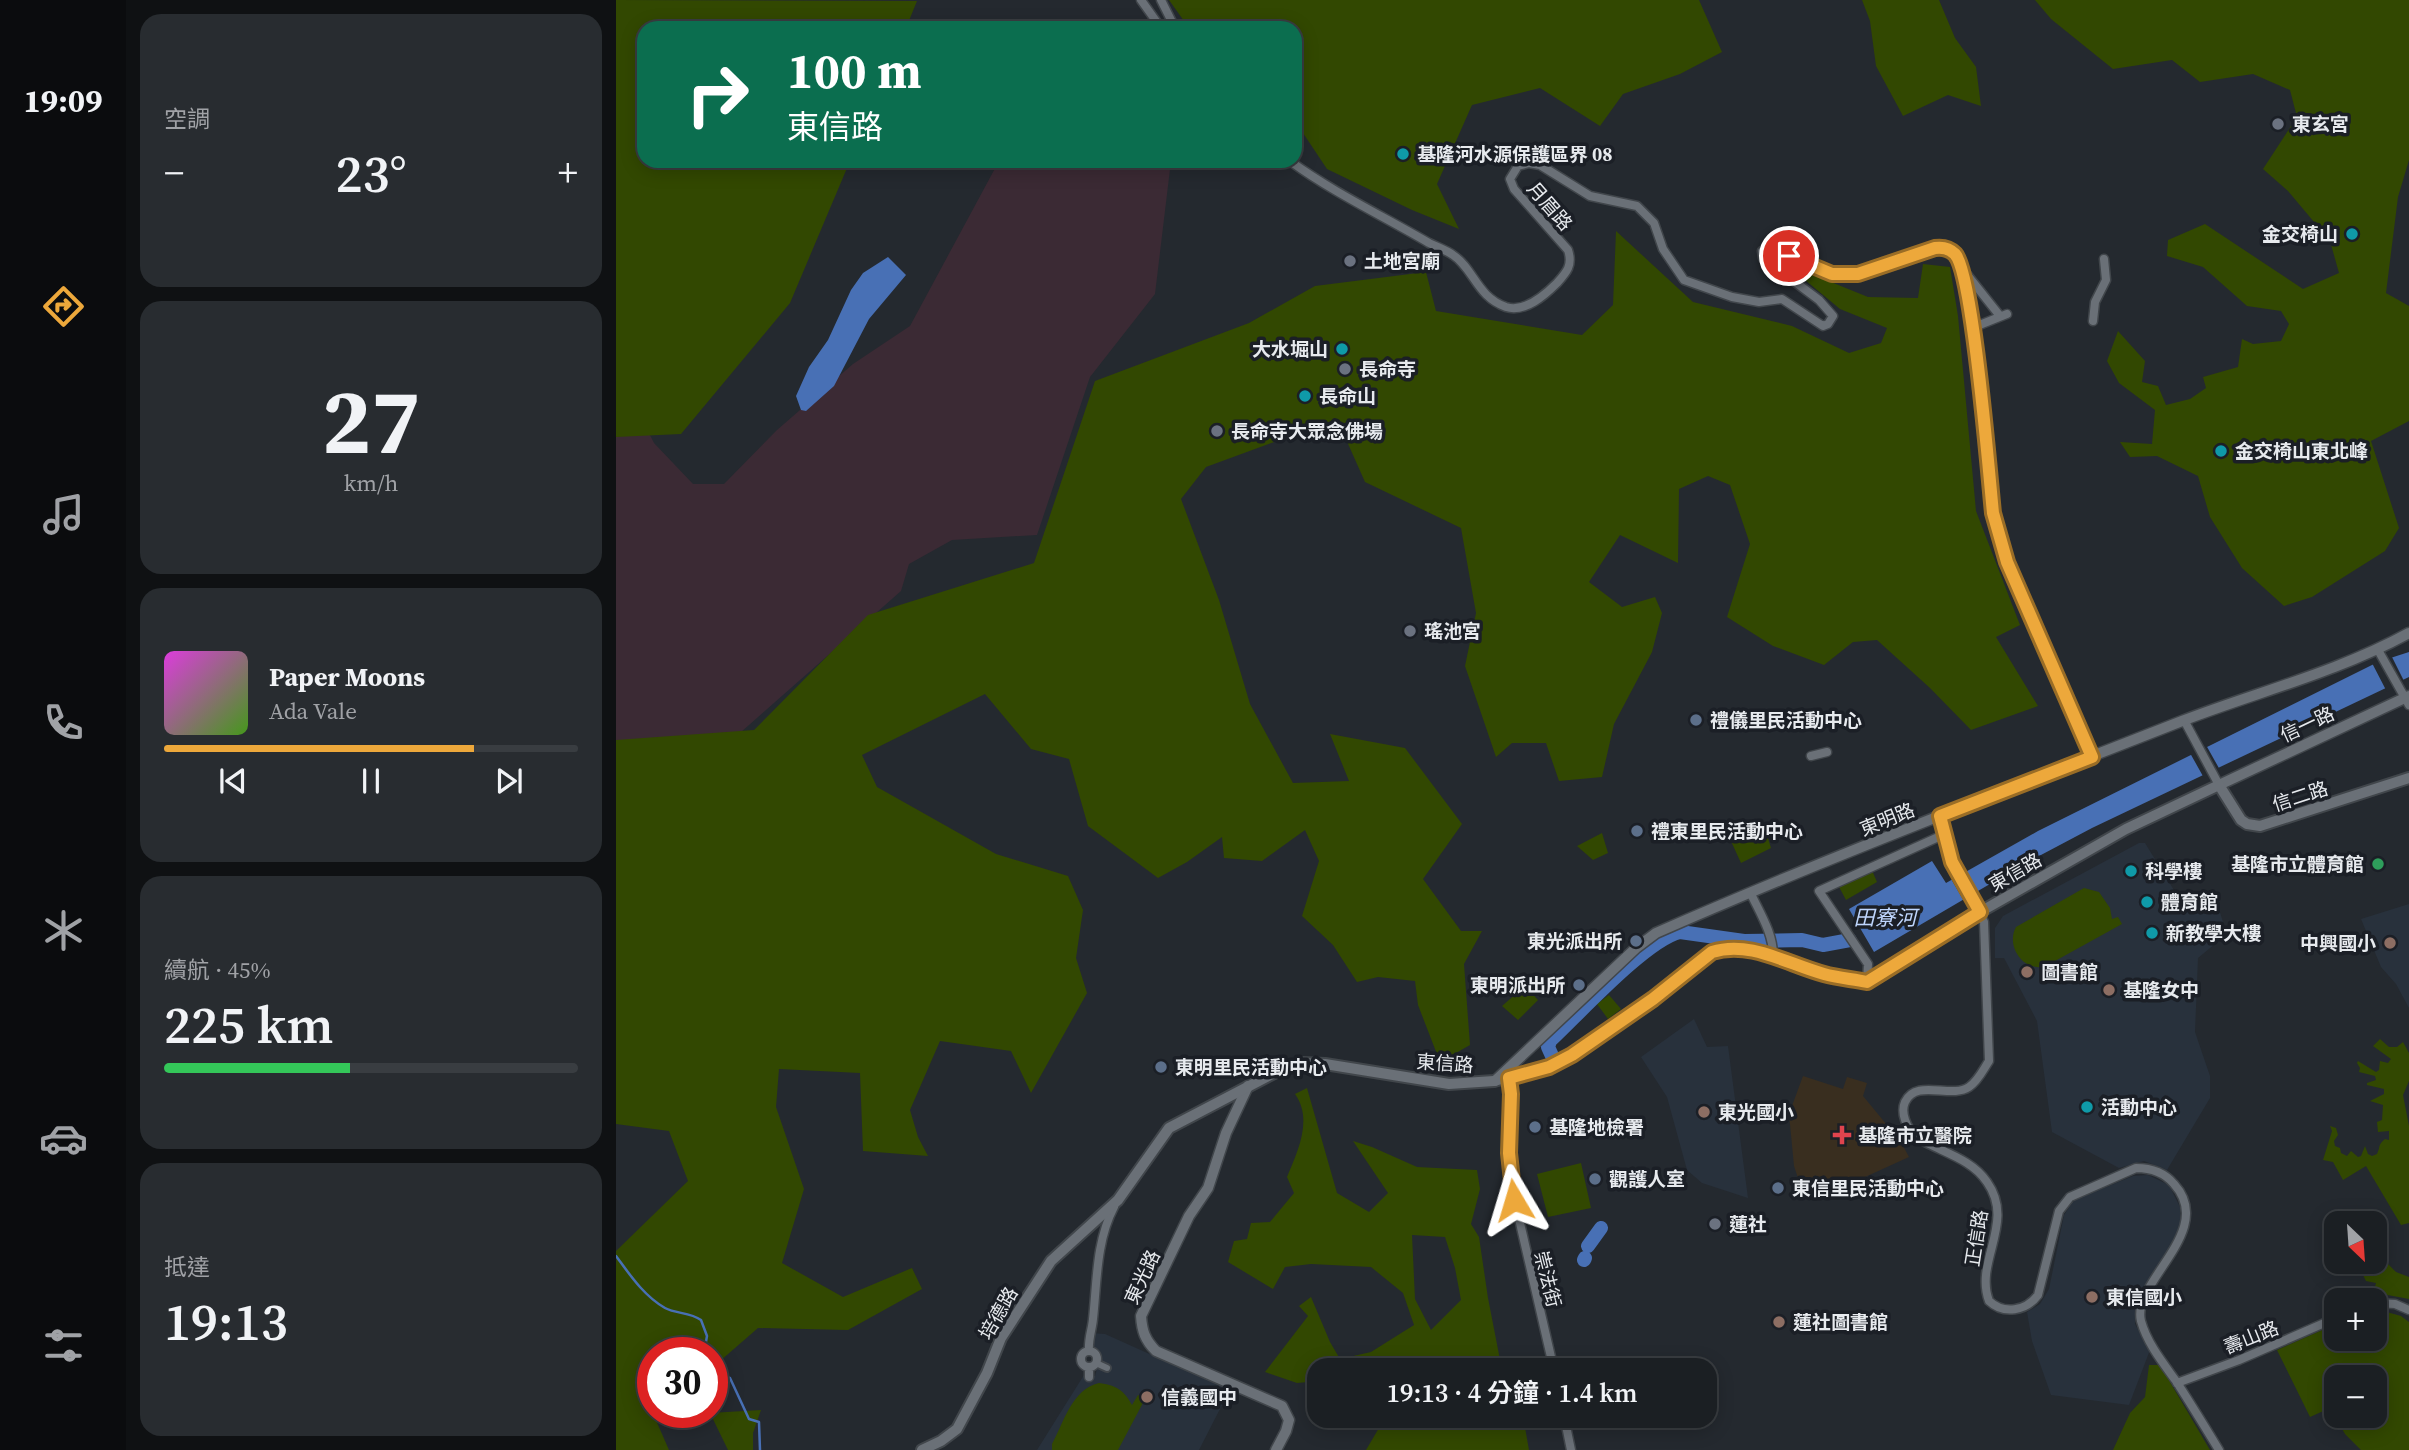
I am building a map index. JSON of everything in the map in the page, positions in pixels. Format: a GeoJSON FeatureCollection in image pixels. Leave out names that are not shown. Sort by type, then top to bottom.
{"type":"FeatureCollection","features":[{"type":"Feature","properties":{"kind":"main road","name":"信二路"},"geometry":{"type":"LineString","coordinates":[[2219,785],[2241,820],[2246,824],[2260,826],[2409,778]]}},
{"type":"Feature","properties":{"kind":"main road","name":"東信路"},"geometry":{"type":"LineString","coordinates":[[1118,1200],[1169,1128],[1291,1065],[1325,1064],[1449,1084],[1494,1081],[1507,1074],[1549,1067],[1572,1055],[1653,999],[1712,952],[1737,948],[1773,952],[1825,975],[1867,982],[1980,912],[2126,829],[2219,785]]}},
{"type":"Feature","properties":{"kind":"main road","name":"培德路"},"geometry":{"type":"LineString","coordinates":[[922,1450],[952,1434],[963,1420],[1001,1338],[1051,1261],[1118,1200]]}},
{"type":"Feature","properties":{"kind":"street"},"geometry":{"type":"LineString","coordinates":[[1142,0],[1156,21]]}},
{"type":"Feature","properties":{"kind":"street"},"geometry":{"type":"LineString","coordinates":[[1161,0],[1172,21]]}},
{"type":"Feature","properties":{"kind":"street","name":"月眉路"},"geometry":{"type":"LineString","coordinates":[[1302,168],[1455,256],[1484,293],[1508,307],[1522,308],[1535,301],[1570,268],[1569,250],[1514,189],[1510,180],[1518,166],[1529,163],[1540,165],[1590,196],[1637,206],[1654,223],[1662,249],[1684,280],[1732,297],[1759,302],[1782,299],[1823,326],[1828,324],[1832,316],[1819,300],[1763,258],[1762,251],[1767,247],[1832,274],[1858,274],[1944,247],[1955,254],[1961,267],[2003,315],[1972,328]]}},
{"type":"Feature","properties":{"kind":"street"},"geometry":{"type":"LineString","coordinates":[[2093,321],[2095,302],[2106,280],[2104,259]]}},
{"type":"Feature","properties":{"kind":"street"},"geometry":{"type":"LineString","coordinates":[[1961,267],[1972,328],[1993,513],[2000,541],[2092,757]]}},
{"type":"Feature","properties":{"kind":"street","name":"東明路"},"geometry":{"type":"LineString","coordinates":[[1507,1074],[1636,948],[1656,933],[1940,816],[2185,720],[2378,650],[2409,633]]}},
{"type":"Feature","properties":{"kind":"street"},"geometry":{"type":"LineString","coordinates":[[2378,650],[2408,700]]}},
{"type":"Feature","properties":{"kind":"street","name":"信一路"},"geometry":{"type":"LineString","coordinates":[[2219,785],[2408,700]]}},
{"type":"Feature","properties":{"kind":"street"},"geometry":{"type":"LineString","coordinates":[[2185,720],[2219,785]]}},
{"type":"Feature","properties":{"kind":"street"},"geometry":{"type":"LineString","coordinates":[[1811,756],[1827,752]]}},
{"type":"Feature","properties":{"kind":"street"},"geometry":{"type":"LineString","coordinates":[[1940,816],[1948,853],[1980,912]]}},
{"type":"Feature","properties":{"kind":"street"},"geometry":{"type":"LineString","coordinates":[[1867,982],[1868,964],[1819,891],[1945,834]]}},
{"type":"Feature","properties":{"kind":"street"},"geometry":{"type":"LineString","coordinates":[[1751,894],[1769,935],[1773,952]]}},
{"type":"Feature","properties":{"kind":"street","name":"正信路"},"geometry":{"type":"LineString","coordinates":[[1980,912],[1984,922],[1989,1061],[1978,1079],[1969,1087],[1952,1092],[1930,1090],[1913,1093],[1905,1102],[1902,1111],[1905,1119],[1916,1137],[1966,1163],[1977,1171],[1992,1191],[1997,1202],[1998,1217],[1984,1288],[1989,1301],[2002,1309],[2025,1308],[2038,1295],[2059,1211],[2070,1197],[2136,1168],[2147,1168],[2170,1179],[2183,1199],[2186,1210],[2184,1232],[2144,1299],[2140,1316],[2146,1333],[2177,1383]]}},
{"type":"Feature","properties":{"kind":"street","name":"崇法街"},"geometry":{"type":"LineString","coordinates":[[1507,1074],[1511,1094],[1508,1128],[1511,1184],[1551,1358]]}},
{"type":"Feature","properties":{"kind":"street","name":"東光路"},"geometry":{"type":"LineString","coordinates":[[1248,1086],[1226,1133],[1208,1188],[1189,1216],[1141,1316],[1146,1341],[1156,1351],[1282,1406],[1289,1420],[1276,1450]]}},
{"type":"Feature","properties":{"kind":"street","name":"東信路"},"geometry":{"type":"LineString","coordinates":[[1089,1351],[1099,1253],[1110,1215],[1118,1200]]}},
{"type":"Feature","properties":{"kind":"street"},"geometry":{"type":"LineString","coordinates":[[2387,1304],[2409,1310]]}},
{"type":"Feature","properties":{"kind":"street","name":"壽山路"},"geometry":{"type":"LineString","coordinates":[[2177,1383],[2324,1323]]}},
{"type":"Feature","properties":{"kind":"street"},"geometry":{"type":"LineString","coordinates":[[1089,1377],[1093,1365],[1096,1356],[1089,1351],[1084,1353],[1081,1359],[1083,1364],[1093,1365],[1107,1368]]}},
{"type":"Feature","properties":{"kind":"street"},"geometry":{"type":"LineString","coordinates":[[2177,1383],[2219,1450]]}},
{"type":"Feature","properties":{"kind":"street"},"geometry":{"type":"LineString","coordinates":[[1567,1428],[1572,1450]]}},
{"type":"Feature","properties":{"kind":"shaded area"},"geometry":{"type":"Polygon","coordinates":[[[995,168],[1170,168],[1155,294],[1090,377],[1037,535],[952,540],[909,564],[901,591],[715,755],[616,763],[616,368],[654,443],[693,484],[724,484],[777,430],[853,364],[910,326],[995,168]]]}},
{"type":"Feature","properties":{"kind":"shaded area","name":"基隆女中"},"geometry":{"type":"Polygon","coordinates":[[[2139,843],[2145,843],[2180,900],[2207,896],[2217,903],[2223,922],[2222,938],[2198,958],[2195,1032],[2210,1076],[2210,1098],[2167,1170],[2144,1161],[2119,1168],[2052,1132],[2037,1021],[2004,958],[1995,958],[1995,928],[2003,916],[2139,843]]]}},
{"type":"Feature","properties":{"kind":"shaded area","name":"中興國小"},"geometry":{"type":"Polygon","coordinates":[[[2409,904],[2409,1008],[2396,984],[2381,967],[2361,919],[2409,904]]]}},
{"type":"Feature","properties":{"kind":"shaded area","name":"東光國小"},"geometry":{"type":"Polygon","coordinates":[[[1694,1019],[1707,1047],[1728,1046],[1748,1198],[1702,1183],[1687,1170],[1667,1097],[1641,1057],[1694,1019]]]}},
{"type":"Feature","properties":{"kind":"shaded area","name":"基隆市立醫院"},"geometry":{"type":"Polygon","coordinates":[[[1803,1076],[1843,1089],[1847,1077],[1867,1083],[1863,1096],[1901,1142],[1909,1157],[1819,1198],[1799,1181],[1794,1166],[1789,1114],[1803,1076]]]}},
{"type":"Feature","properties":{"kind":"shaded area","name":"東信國小"},"geometry":{"type":"Polygon","coordinates":[[[2148,1175],[2169,1185],[2180,1207],[2180,1230],[2136,1304],[2135,1324],[2150,1350],[2129,1405],[2051,1395],[2032,1341],[2027,1312],[2040,1304],[2049,1289],[2064,1215],[2074,1200],[2133,1176],[2148,1175]]]}},
{"type":"Feature","properties":{"kind":"shaded area","name":"信義國中"},"geometry":{"type":"Polygon","coordinates":[[[1091,1333],[1105,1334],[1225,1388],[1222,1405],[1199,1450],[1037,1450],[1084,1375],[1095,1376],[1100,1358],[1091,1341],[1091,1333]]]}},
{"type":"Feature","properties":{"kind":"green space"},"geometry":{"type":"Polygon","coordinates":[[[616,0],[917,1],[909,21],[637,21],[637,168],[847,168],[790,303],[681,434],[616,437],[616,0]]]}},
{"type":"Feature","properties":{"kind":"green space"},"geometry":{"type":"Polygon","coordinates":[[[1169,0],[1699,0],[1722,52],[1680,74],[1623,94],[1600,126],[1540,88],[1472,105],[1437,184],[1459,229],[1412,210],[1327,169],[1302,132],[1302,21],[1184,21],[1169,0]]]}},
{"type":"Feature","properties":{"kind":"green space"},"geometry":{"type":"Polygon","coordinates":[[[1862,0],[1939,0],[1955,38],[1976,67],[1981,106],[1948,95],[1903,116],[1876,66],[1870,21],[1862,0]]]}},
{"type":"Feature","properties":{"kind":"green space"},"geometry":{"type":"Polygon","coordinates":[[[2035,0],[2409,0],[2409,160],[2398,197],[2386,293],[2409,306],[2409,421],[2371,441],[2399,528],[2385,551],[2312,597],[2284,606],[2242,568],[2210,517],[2198,476],[2157,456],[2130,457],[2120,442],[2152,444],[2155,410],[2119,383],[2107,361],[2118,331],[2145,361],[2142,382],[2158,386],[2166,405],[2190,399],[2206,388],[2203,377],[2238,367],[2242,339],[2253,344],[2281,341],[2289,324],[2281,311],[2247,306],[2203,267],[2167,256],[2168,240],[2205,224],[2303,289],[2339,273],[2330,241],[2288,191],[2263,169],[2297,117],[2290,90],[2253,74],[2200,82],[2172,60],[2113,69],[2051,19],[2035,0]]]}},
{"type":"Feature","properties":{"kind":"green space"},"geometry":{"type":"Polygon","coordinates":[[[1616,231],[1693,302],[1792,326],[1849,353],[1881,343],[1887,328],[1840,309],[1793,270],[1794,267],[1868,297],[1918,298],[1923,264],[1950,267],[1958,316],[1976,511],[2020,625],[1996,637],[2038,706],[1971,730],[1877,640],[1853,642],[1824,665],[1773,646],[1727,617],[1750,544],[1730,485],[1708,476],[1679,489],[1678,563],[1620,535],[1589,582],[1622,607],[1655,597],[1662,613],[1652,652],[1614,724],[1602,777],[1559,781],[1546,743],[1512,743],[1496,757],[1465,666],[1476,613],[1461,528],[1365,482],[1337,419],[1206,467],[1181,499],[1219,600],[1250,704],[1293,783],[1349,781],[1330,734],[1405,748],[1462,824],[1423,879],[1461,931],[1482,931],[1464,964],[1470,1045],[1440,1062],[1418,1005],[1415,981],[1378,977],[1357,982],[1333,945],[1302,916],[1319,861],[1305,830],[1262,861],[1224,858],[1222,837],[1187,862],[1158,878],[1088,826],[1069,759],[1031,749],[985,694],[862,755],[877,787],[996,854],[1068,876],[1083,910],[1076,958],[1087,993],[1031,1093],[1011,1051],[940,1041],[910,1110],[918,1137],[928,1156],[863,1151],[860,1073],[779,1069],[776,1107],[804,1189],[782,1263],[843,1297],[912,1268],[922,1289],[848,1330],[758,1328],[728,1354],[728,1337],[637,1337],[637,1428],[659,1428],[669,1450],[616,1450],[616,1251],[688,1181],[669,1131],[616,1124],[616,740],[754,730],[868,615],[1034,563],[1095,381],[1249,323],[1315,286],[1426,272],[1436,311],[1582,335],[1613,305],[1616,231]]]}},
{"type":"Feature","properties":{"kind":"green space"},"geometry":{"type":"Polygon","coordinates":[[[1764,825],[1771,848],[1741,863],[1730,839],[1764,825]]]}},
{"type":"Feature","properties":{"kind":"green space"},"geometry":{"type":"Polygon","coordinates":[[[1602,833],[1608,853],[1593,860],[1577,846],[1602,833]]]}},
{"type":"Feature","properties":{"kind":"green space"},"geometry":{"type":"Polygon","coordinates":[[[1871,868],[1877,882],[1846,900],[1837,883],[1871,868]]]}},
{"type":"Feature","properties":{"kind":"green space"},"geometry":{"type":"Polygon","coordinates":[[[2084,888],[2099,892],[2110,908],[2112,919],[2118,917],[2122,924],[2046,966],[2031,966],[2024,962],[2013,943],[2016,927],[2084,888]]]}},
{"type":"Feature","properties":{"kind":"green space"},"geometry":{"type":"Polygon","coordinates":[[[1525,986],[1538,1000],[1518,1020],[1502,1006],[1525,986]]]}},
{"type":"Feature","properties":{"kind":"green space"},"geometry":{"type":"Polygon","coordinates":[[[1609,995],[1621,1009],[1608,1019],[1597,1004],[1609,995]]]}},
{"type":"Feature","properties":{"kind":"green space"},"geometry":{"type":"Polygon","coordinates":[[[2380,1039],[2389,1047],[2397,1047],[2403,1042],[2409,1053],[2409,1081],[2403,1095],[2409,1126],[2409,1223],[2401,1225],[2366,1166],[2343,1180],[2333,1162],[2323,1160],[2332,1131],[2330,1126],[2336,1128],[2338,1135],[2334,1141],[2335,1146],[2347,1156],[2351,1151],[2358,1157],[2361,1156],[2365,1146],[2368,1154],[2372,1156],[2377,1154],[2385,1139],[2389,1140],[2389,1131],[2378,1132],[2377,1122],[2382,1120],[2383,1105],[2370,1101],[2384,1094],[2384,1089],[2367,1085],[2376,1080],[2375,1076],[2359,1072],[2357,1063],[2358,1061],[2376,1072],[2379,1070],[2380,1061],[2388,1063],[2391,1059],[2373,1046],[2380,1039]]]}},
{"type":"Feature","properties":{"kind":"green space"},"geometry":{"type":"Polygon","coordinates":[[[1307,1088],[1337,1193],[1369,1212],[1388,1193],[1353,1141],[1417,1167],[1477,1170],[1480,1189],[1471,1224],[1479,1237],[1500,1358],[1344,1358],[1371,1352],[1414,1325],[1403,1293],[1371,1267],[1311,1264],[1285,1267],[1273,1289],[1228,1262],[1234,1241],[1247,1239],[1251,1223],[1270,1222],[1294,1193],[1287,1177],[1302,1135],[1303,1114],[1295,1094],[1307,1088]],[[1412,1235],[1415,1299],[1431,1330],[1461,1300],[1445,1237],[1412,1235]]]}},
{"type":"Feature","properties":{"kind":"green space"},"geometry":{"type":"Polygon","coordinates":[[[1581,1163],[1591,1208],[1548,1217],[1537,1174],[1581,1163]]]}},
{"type":"Feature","properties":{"kind":"green space"},"geometry":{"type":"Polygon","coordinates":[[[2387,1263],[2396,1272],[2409,1277],[2409,1299],[2387,1295],[2387,1288],[2375,1288],[2376,1283],[2366,1281],[2362,1274],[2387,1274],[2387,1263]]]}},
{"type":"Feature","properties":{"kind":"green space"},"geometry":{"type":"Polygon","coordinates":[[[1311,1297],[1339,1358],[1307,1358],[1307,1382],[1297,1383],[1265,1372],[1308,1316],[1299,1306],[1311,1297]]]}},
{"type":"Feature","properties":{"kind":"green space"},"geometry":{"type":"Polygon","coordinates":[[[2387,1312],[2401,1316],[2409,1322],[2409,1450],[2361,1450],[2342,1428],[2387,1428],[2387,1365],[2324,1365],[2324,1411],[2310,1417],[2277,1350],[2324,1329],[2324,1351],[2387,1351],[2387,1312]]]}},
{"type":"Feature","properties":{"kind":"green space"},"geometry":{"type":"Polygon","coordinates":[[[2149,1365],[2160,1365],[2210,1450],[2113,1450],[2130,1413],[2145,1397],[2149,1365]]]}},
{"type":"Feature","properties":{"kind":"green space"},"geometry":{"type":"Polygon","coordinates":[[[1099,1383],[1119,1389],[1132,1405],[1138,1395],[1145,1399],[1118,1450],[1052,1450],[1052,1444],[1075,1399],[1090,1386],[1099,1383]]]}},
{"type":"Feature","properties":{"kind":"green space"},"geometry":{"type":"Polygon","coordinates":[[[761,1410],[753,1433],[753,1450],[728,1450],[717,1428],[728,1428],[728,1412],[761,1410]]]}},
{"type":"Feature","properties":{"kind":"green space"},"geometry":{"type":"Polygon","coordinates":[[[1379,1428],[1525,1428],[1529,1450],[1366,1450],[1379,1428]]]}},
{"type":"Feature","properties":{"kind":"water"},"geometry":{"type":"Polygon","coordinates":[[[888,257],[906,275],[869,319],[834,386],[806,411],[801,410],[796,396],[809,367],[828,340],[851,290],[863,273],[888,257]]]}},
{"type":"Feature","properties":{"kind":"water","name":"田寮河"},"geometry":{"type":"Polygon","coordinates":[[[2409,652],[2409,677],[2092,828],[2024,864],[1874,952],[1849,909],[1932,861],[1946,883],[2038,831],[2378,662],[2409,652]]]}},
{"type":"Feature","properties":{"kind":"pier"},"geometry":{"type":"Polygon","coordinates":[[[2391,655],[2405,683],[2387,692],[2372,663],[2391,655]]]}},
{"type":"Feature","properties":{"kind":"pier"},"geometry":{"type":"Polygon","coordinates":[[[2206,745],[2220,770],[2204,778],[2190,753],[2206,745]]]}},
{"type":"Feature","properties":{"kind":"pier"},"geometry":{"type":"Polygon","coordinates":[[[1964,869],[1978,895],[1965,903],[1950,877],[1964,869]]]}},
{"type":"Feature","properties":{"kind":"waterway","name":"田寮河"},"geometry":{"type":"LineString","coordinates":[[1553,1058],[1548,1047],[1550,1041],[1632,963],[1666,938],[1680,932],[1744,941],[1802,940],[1823,945],[1850,940]]}},
{"type":"Feature","properties":{"kind":"waterway","name":"田寮河"},"geometry":{"type":"LineString","coordinates":[[1588,1246],[1601,1228]]}},
{"type":"Feature","properties":{"kind":"waterway"},"geometry":{"type":"LineString","coordinates":[[616,1256],[638,1285],[657,1303],[669,1310],[701,1320],[707,1337]]}},
{"type":"Feature","properties":{"kind":"waterway"},"geometry":{"type":"LineString","coordinates":[[728,1377],[749,1419],[759,1422],[760,1450]]}},
{"type":"Feature","properties":{"kind":"place","name":"東玄宮"},"geometry":{"type":"Point","coordinates":[2278,124]}},
{"type":"Feature","properties":{"kind":"place","name":"基隆河水源保護區界 08"},"geometry":{"type":"Point","coordinates":[1403,154]}},
{"type":"Feature","properties":{"kind":"place","name":"金交椅山"},"geometry":{"type":"Point","coordinates":[2352,234]}},
{"type":"Feature","properties":{"kind":"place","name":"土地宮廟"},"geometry":{"type":"Point","coordinates":[1350,261]}},
{"type":"Feature","properties":{"kind":"place","name":"大水堀山"},"geometry":{"type":"Point","coordinates":[1342,349]}},
{"type":"Feature","properties":{"kind":"place","name":"長命寺"},"geometry":{"type":"Point","coordinates":[1345,369]}},
{"type":"Feature","properties":{"kind":"place","name":"長命山"},"geometry":{"type":"Point","coordinates":[1305,396]}},
{"type":"Feature","properties":{"kind":"place","name":"長命寺大眾念佛場"},"geometry":{"type":"Point","coordinates":[1217,431]}},
{"type":"Feature","properties":{"kind":"place","name":"金交椅山東北峰"},"geometry":{"type":"Point","coordinates":[2221,451]}},
{"type":"Feature","properties":{"kind":"place","name":"瑤池宮"},"geometry":{"type":"Point","coordinates":[1410,631]}},
{"type":"Feature","properties":{"kind":"place","name":"禮儀里民活動中心"},"geometry":{"type":"Point","coordinates":[1696,720]}},
{"type":"Feature","properties":{"kind":"place","name":"禮東里民活動中心"},"geometry":{"type":"Point","coordinates":[1637,831]}},
{"type":"Feature","properties":{"kind":"place","name":"基隆市立體育館"},"geometry":{"type":"Point","coordinates":[2378,864]}},
{"type":"Feature","properties":{"kind":"place","name":"科學樓"},"geometry":{"type":"Point","coordinates":[2131,871]}},
{"type":"Feature","properties":{"kind":"place","name":"體育館"},"geometry":{"type":"Point","coordinates":[2147,902]}},
{"type":"Feature","properties":{"kind":"place","name":"新教學大樓"},"geometry":{"type":"Point","coordinates":[2152,933]}},
{"type":"Feature","properties":{"kind":"place","name":"東光派出所"},"geometry":{"type":"Point","coordinates":[1636,941]}},
{"type":"Feature","properties":{"kind":"place","name":"中興國小"},"geometry":{"type":"Point","coordinates":[2390,943]}},
{"type":"Feature","properties":{"kind":"place","name":"圖書館"},"geometry":{"type":"Point","coordinates":[2027,972]}},
{"type":"Feature","properties":{"kind":"place","name":"東明派出所"},"geometry":{"type":"Point","coordinates":[1579,985]}},
{"type":"Feature","properties":{"kind":"place","name":"基隆女中"},"geometry":{"type":"Point","coordinates":[2109,990]}},
{"type":"Feature","properties":{"kind":"place","name":"東明里民活動中心"},"geometry":{"type":"Point","coordinates":[1161,1067]}},
{"type":"Feature","properties":{"kind":"place","name":"活動中心"},"geometry":{"type":"Point","coordinates":[2087,1107]}},
{"type":"Feature","properties":{"kind":"place","name":"東光國小"},"geometry":{"type":"Point","coordinates":[1704,1112]}},
{"type":"Feature","properties":{"kind":"place","name":"基隆地檢署"},"geometry":{"type":"Point","coordinates":[1535,1127]}},
{"type":"Feature","properties":{"kind":"place","name":"基隆市立醫院"},"geometry":{"type":"Point","coordinates":[1842,1135]}},
{"type":"Feature","properties":{"kind":"place","name":"觀護人室"},"geometry":{"type":"Point","coordinates":[1595,1179]}},
{"type":"Feature","properties":{"kind":"place","name":"東信里民活動中心"},"geometry":{"type":"Point","coordinates":[1778,1188]}},
{"type":"Feature","properties":{"kind":"place","name":"蓮社"},"geometry":{"type":"Point","coordinates":[1715,1224]}},
{"type":"Feature","properties":{"kind":"place","name":"東信國小"},"geometry":{"type":"Point","coordinates":[2092,1297]}},
{"type":"Feature","properties":{"kind":"place","name":"蓮社圖書館"},"geometry":{"type":"Point","coordinates":[1779,1322]}},
{"type":"Feature","properties":{"kind":"place","name":"信義國中"},"geometry":{"type":"Point","coordinates":[1147,1397]}},
{"type":"Feature","properties":{"kind":"route"},"geometry":{"type":"LineString","coordinates":[[1514,1200],[1509,1153],[1509,1078],[1549,1067],[1572,1055],[1653,999],[1712,952],[1729,948],[1746,949],[1825,975],[1867,982],[1980,912],[1948,853],[1940,816],[2092,757],[2000,541],[1993,513],[1972,328],[1961,267],[1955,254],[1944,247],[1935,248],[1858,274],[1832,274],[1789,256]]}}]}
